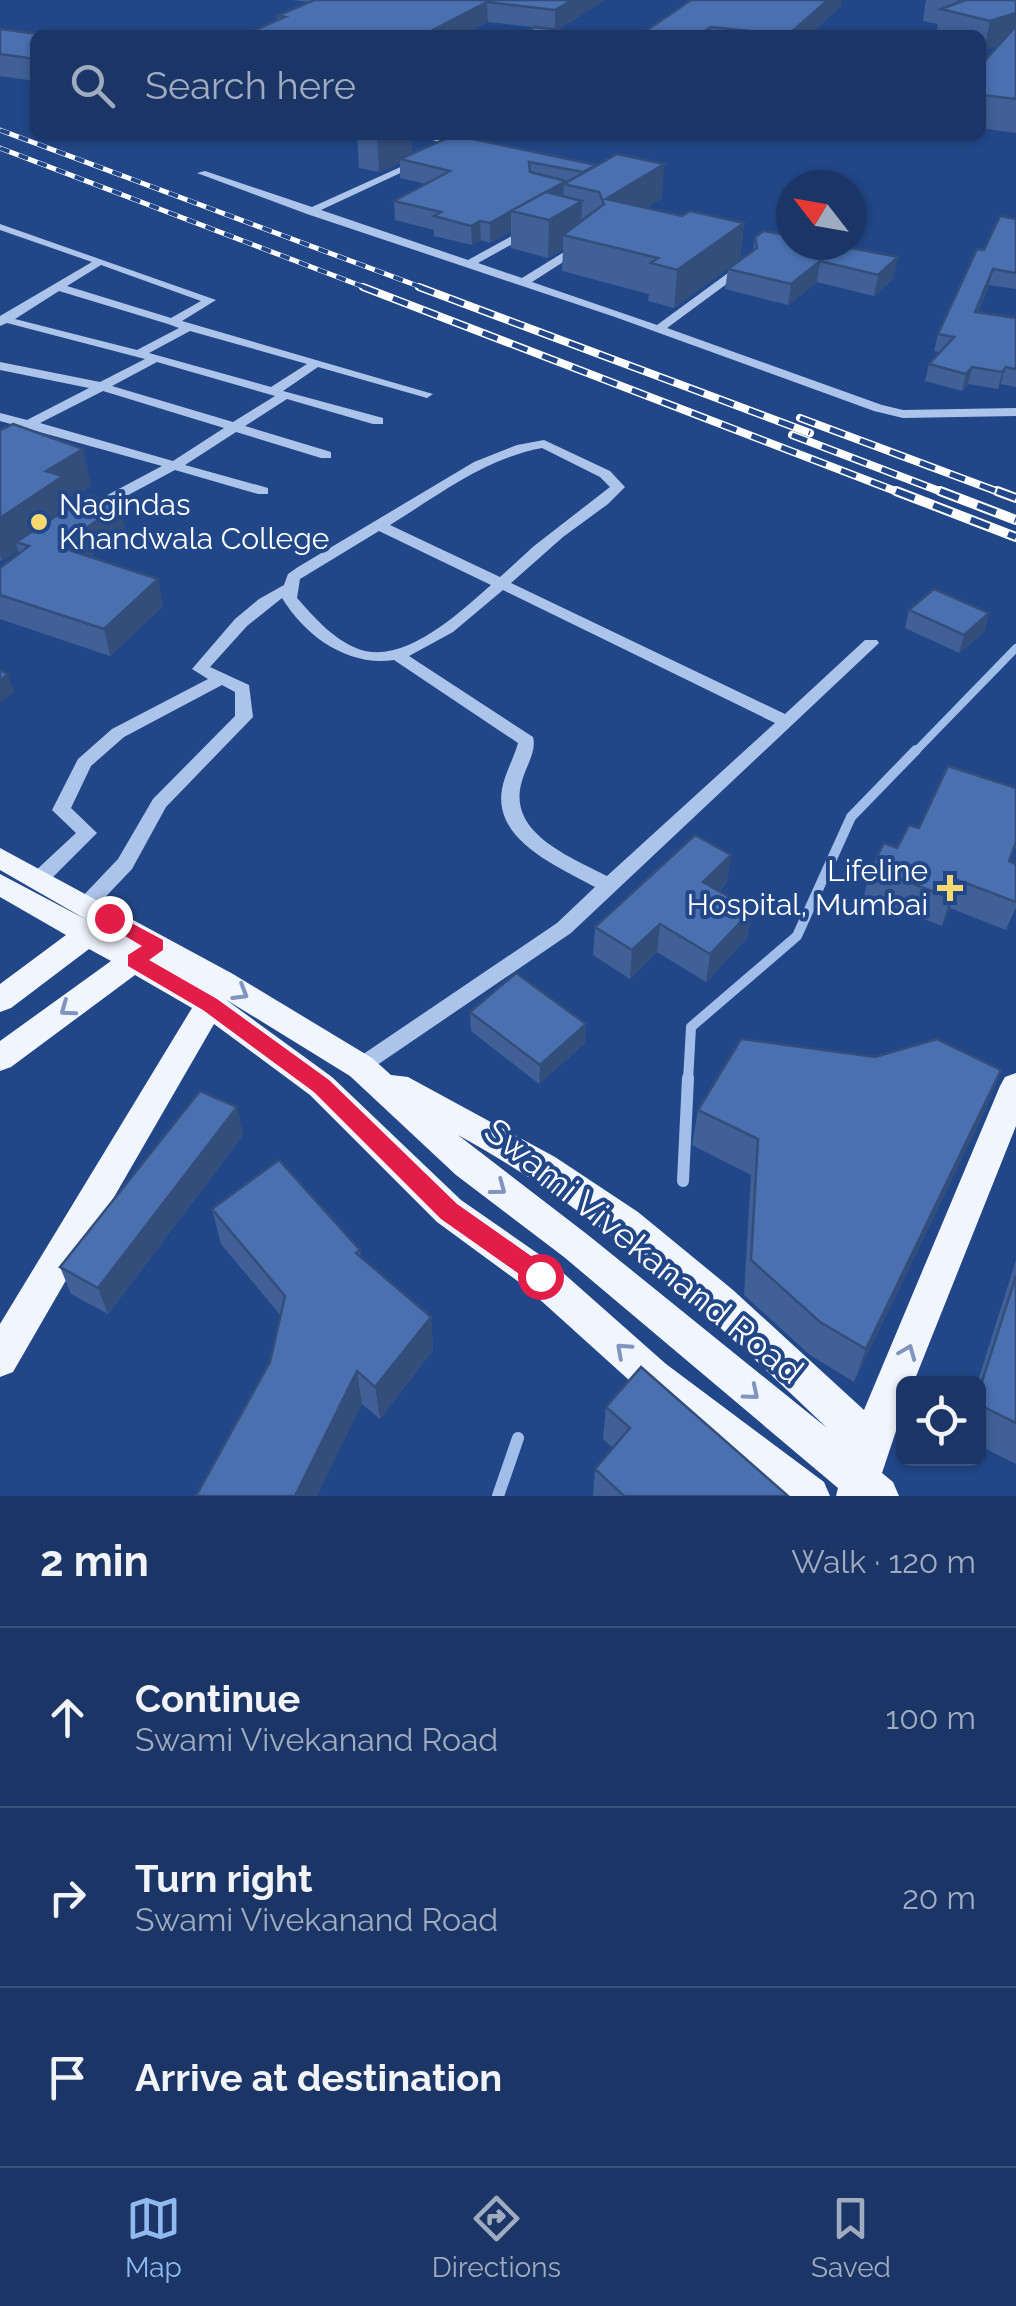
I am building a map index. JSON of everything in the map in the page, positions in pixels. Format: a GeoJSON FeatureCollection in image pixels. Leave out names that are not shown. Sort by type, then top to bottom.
{"type":"FeatureCollection","features":[{"type":"Feature","properties":{"kind":"main road","name":"Swami Vivekanand Road"},"geometry":{"type":"LineString","coordinates":[[0,858],[38,879],[146,953],[514,1150],[624,1222],[738,1319],[870,1442]]}},
{"type":"Feature","properties":{"kind":"main road","name":"Swami Vivekanand Road"},"geometry":{"type":"LineString","coordinates":[[0,884],[94,919]]}},
{"type":"Feature","properties":{"kind":"main road"},"geometry":{"type":"LineString","coordinates":[[0,1000],[94,919]]}},
{"type":"Feature","properties":{"kind":"main road","name":"Swami Vivekanand Road"},"geometry":{"type":"LineString","coordinates":[[146,953],[321,1086],[449,1212],[540,1276],[654,1377],[810,1496]]}},
{"type":"Feature","properties":{"kind":"main road"},"geometry":{"type":"LineString","coordinates":[[0,1058],[146,953]]}},
{"type":"Feature","properties":{"kind":"main road"},"geometry":{"type":"LineString","coordinates":[[0,1358],[210,1004]]}},
{"type":"Feature","properties":{"kind":"main road","name":"Swami Vivekanand Road"},"geometry":{"type":"LineString","coordinates":[[361,1067],[468,1165],[576,1246],[865,1492]]}},
{"type":"Feature","properties":{"kind":"main road"},"geometry":{"type":"LineString","coordinates":[[865,1492],[870,1442],[1016,1086]]}},
{"type":"Feature","properties":{"kind":"street"},"geometry":{"type":"LineString","coordinates":[[440,140],[476,148]]}},
{"type":"Feature","properties":{"kind":"street"},"geometry":{"type":"LineString","coordinates":[[442,152],[458,144]]}},
{"type":"Feature","properties":{"kind":"street"},"geometry":{"type":"LineString","coordinates":[[310,212],[426,159]]}},
{"type":"Feature","properties":{"kind":"street"},"geometry":{"type":"LineString","coordinates":[[202,173],[878,408],[903,414],[1016,412]]}},
{"type":"Feature","properties":{"kind":"street"},"geometry":{"type":"LineString","coordinates":[[467,265],[546,221]]}},
{"type":"Feature","properties":{"kind":"street"},"geometry":{"type":"LineString","coordinates":[[0,227],[210,300],[172,322]]}},
{"type":"Feature","properties":{"kind":"street"},"geometry":{"type":"LineString","coordinates":[[522,283],[595,238]]}},
{"type":"Feature","properties":{"kind":"street"},"geometry":{"type":"LineString","coordinates":[[2,321],[100,261]]}},
{"type":"Feature","properties":{"kind":"street"},"geometry":{"type":"LineString","coordinates":[[659,329],[748,263]]}},
{"type":"Feature","properties":{"kind":"street"},"geometry":{"type":"LineString","coordinates":[[57,288],[427,394]]}},
{"type":"Feature","properties":{"kind":"street"},"geometry":{"type":"LineString","coordinates":[[2,321],[140,353],[378,421]]}},
{"type":"Feature","properties":{"kind":"street"},"geometry":{"type":"LineString","coordinates":[[140,353],[189,327]]}},
{"type":"Feature","properties":{"kind":"street"},"geometry":{"type":"LineString","coordinates":[[29,424],[156,358]]}},
{"type":"Feature","properties":{"kind":"street"},"geometry":{"type":"LineString","coordinates":[[78,518],[236,428],[316,363]]}},
{"type":"Feature","properties":{"kind":"street"},"geometry":{"type":"LineString","coordinates":[[0,366],[104,387],[326,455]]}},
{"type":"Feature","properties":{"kind":"street"},"geometry":{"type":"LineString","coordinates":[[0,418],[263,491]]}},
{"type":"Feature","properties":{"kind":"street"},"geometry":{"type":"LineString","coordinates":[[544,444],[580,459],[618,487],[599,509],[558,534],[500,584],[432,638],[398,656],[372,658],[330,640],[289,599],[293,577],[464,473],[519,447],[544,444]]}},
{"type":"Feature","properties":{"kind":"street"},"geometry":{"type":"LineString","coordinates":[[379,525],[788,722]]}},
{"type":"Feature","properties":{"kind":"street"},"geometry":{"type":"LineString","coordinates":[[94,919],[159,803],[244,716],[243,689],[200,669],[238,626],[276,594],[291,587]]}},
{"type":"Feature","properties":{"kind":"street"},"geometry":{"type":"LineString","coordinates":[[361,1067],[564,928],[871,643]]}},
{"type":"Feature","properties":{"kind":"street"},"geometry":{"type":"LineString","coordinates":[[398,656],[527,741],[510,792],[513,819],[538,844],[610,886]]}},
{"type":"Feature","properties":{"kind":"street"},"geometry":{"type":"LineString","coordinates":[[38,879],[88,833],[61,810],[84,763],[118,733],[221,679]]}},
{"type":"Feature","properties":{"kind":"building"},"geometry":{"type":"Polygon","coordinates":[[[314,0],[572,0],[555,10],[487,2],[433,30],[255,30],[285,17],[277,16],[314,0]]]}},
{"type":"Feature","properties":{"kind":"building"},"geometry":{"type":"Polygon","coordinates":[[[691,0],[828,0],[794,30],[647,30],[691,0]]]}},
{"type":"Feature","properties":{"kind":"building"},"geometry":{"type":"Polygon","coordinates":[[[958,0],[1016,0],[1016,13],[990,21],[941,9],[963,1],[958,0]]]}},
{"type":"Feature","properties":{"kind":"building"},"geometry":{"type":"Polygon","coordinates":[[[1016,26],[1016,99],[986,96],[986,59],[1016,26]]]}},
{"type":"Feature","properties":{"kind":"building"},"geometry":{"type":"Polygon","coordinates":[[[0,30],[30,33],[30,58],[0,54],[0,30]]]}},
{"type":"Feature","properties":{"kind":"building"},"geometry":{"type":"Polygon","coordinates":[[[443,140],[478,140],[596,165],[583,172],[529,162],[530,172],[566,181],[490,223],[480,221],[471,226],[434,216],[441,212],[394,201],[450,171],[400,159],[443,140]]]}},
{"type":"Feature","properties":{"kind":"building"},"geometry":{"type":"Polygon","coordinates":[[[617,154],[664,164],[606,199],[682,216],[690,211],[744,223],[677,270],[651,263],[658,258],[563,235],[604,204],[599,192],[564,184],[617,154]]]}},
{"type":"Feature","properties":{"kind":"building"},"geometry":{"type":"Polygon","coordinates":[[[546,192],[582,201],[549,220],[511,211],[546,192]]]}},
{"type":"Feature","properties":{"kind":"building"},"geometry":{"type":"Polygon","coordinates":[[[1000,216],[1016,219],[1016,273],[993,269],[975,312],[1016,318],[1016,369],[1006,367],[1002,372],[972,367],[966,374],[929,364],[954,337],[938,334],[977,249],[984,250],[1000,216]]]}},
{"type":"Feature","properties":{"kind":"building"},"geometry":{"type":"Polygon","coordinates":[[[764,231],[776,233],[776,260],[866,260],[866,251],[898,257],[878,275],[820,261],[791,284],[728,269],[757,248],[755,237],[764,231]]]}},
{"type":"Feature","properties":{"kind":"building"},"geometry":{"type":"Polygon","coordinates":[[[13,424],[83,449],[46,471],[63,476],[0,518],[0,430],[13,424]]]}},
{"type":"Feature","properties":{"kind":"building"},"geometry":{"type":"Polygon","coordinates":[[[89,495],[120,504],[60,547],[158,579],[104,629],[0,595],[0,568],[29,546],[16,542],[89,495]]]}},
{"type":"Feature","properties":{"kind":"building"},"geometry":{"type":"Polygon","coordinates":[[[934,589],[989,613],[964,635],[909,610],[934,589]]]}},
{"type":"Feature","properties":{"kind":"building"},"geometry":{"type":"Polygon","coordinates":[[[948,766],[1016,788],[1016,842],[1009,861],[1016,864],[1016,902],[958,880],[950,898],[871,868],[884,843],[897,848],[909,825],[919,828],[948,766]]]}},
{"type":"Feature","properties":{"kind":"building"},"geometry":{"type":"Polygon","coordinates":[[[695,835],[731,855],[703,882],[752,910],[710,954],[660,924],[632,950],[595,927],[695,835]]]}},
{"type":"Feature","properties":{"kind":"building"},"geometry":{"type":"Polygon","coordinates":[[[516,973],[586,1024],[540,1065],[470,1012],[516,973]]]}},
{"type":"Feature","properties":{"kind":"building"},"geometry":{"type":"Polygon","coordinates":[[[741,1039],[875,1057],[937,1039],[1001,1070],[866,1349],[820,1322],[751,1260],[758,1139],[698,1110],[741,1039]]]}},
{"type":"Feature","properties":{"kind":"building"},"geometry":{"type":"Polygon","coordinates":[[[200,1091],[237,1107],[98,1288],[60,1267],[200,1091]]]}},
{"type":"Feature","properties":{"kind":"building"},"geometry":{"type":"Polygon","coordinates":[[[279,1160],[360,1250],[356,1253],[431,1317],[375,1387],[357,1371],[295,1496],[196,1496],[270,1362],[285,1296],[212,1209],[279,1160]]]}},
{"type":"Feature","properties":{"kind":"building"},"geometry":{"type":"Polygon","coordinates":[[[1016,1276],[1016,1423],[986,1408],[984,1376],[1016,1276]]]}},
{"type":"Feature","properties":{"kind":"building"},"geometry":{"type":"Polygon","coordinates":[[[641,1367],[788,1496],[624,1496],[595,1469],[630,1428],[606,1407],[641,1367]]]}},
{"type":"Feature","properties":{"kind":"waterway"},"geometry":{"type":"LineString","coordinates":[[914,753],[1016,648]]}},
{"type":"Feature","properties":{"kind":"waterway"},"geometry":{"type":"LineString","coordinates":[[688,1081],[691,1027],[797,936],[851,817],[916,750]]}},
{"type":"Feature","properties":{"kind":"waterway"},"geometry":{"type":"LineString","coordinates":[[683,1181],[688,1078]]}},
{"type":"Feature","properties":{"kind":"waterway"},"geometry":{"type":"LineString","coordinates":[[498,1496],[518,1438]]}},
{"type":"Feature","properties":{"kind":"railway"},"geometry":{"type":"LineString","coordinates":[[0,130],[426,289]]}},
{"type":"Feature","properties":{"kind":"railway"},"geometry":{"type":"LineString","coordinates":[[0,148],[369,289]]}},
{"type":"Feature","properties":{"kind":"railway"},"geometry":{"type":"LineString","coordinates":[[363,287],[903,494]]}},
{"type":"Feature","properties":{"kind":"railway"},"geometry":{"type":"LineString","coordinates":[[419,287],[810,433]]}},
{"type":"Feature","properties":{"kind":"railway"},"geometry":{"type":"LineString","coordinates":[[800,418],[1004,494]]}},
{"type":"Feature","properties":{"kind":"railway"},"geometry":{"type":"LineString","coordinates":[[792,435],[947,494]]}},
{"type":"Feature","properties":{"kind":"railway"},"geometry":{"type":"LineString","coordinates":[[896,491],[1016,537]]}},
{"type":"Feature","properties":{"kind":"railway"},"geometry":{"type":"LineString","coordinates":[[940,491],[1016,520]]}},
{"type":"Feature","properties":{"kind":"railway"},"geometry":{"type":"LineString","coordinates":[[997,491],[1016,498]]}},
{"type":"Feature","properties":{"kind":"place","name":"Nagindas Khandwala College"},"geometry":{"type":"Point","coordinates":[39,522]}},
{"type":"Feature","properties":{"kind":"place","name":"Lifeline Hospital, Mumbai"},"geometry":{"type":"Point","coordinates":[950,888]}},
{"type":"Feature","properties":{"kind":"route"},"geometry":{"type":"LineString","coordinates":[[109,918],[156,945],[135,960],[210,1004],[321,1086],[449,1212],[540,1276]]}}]}
